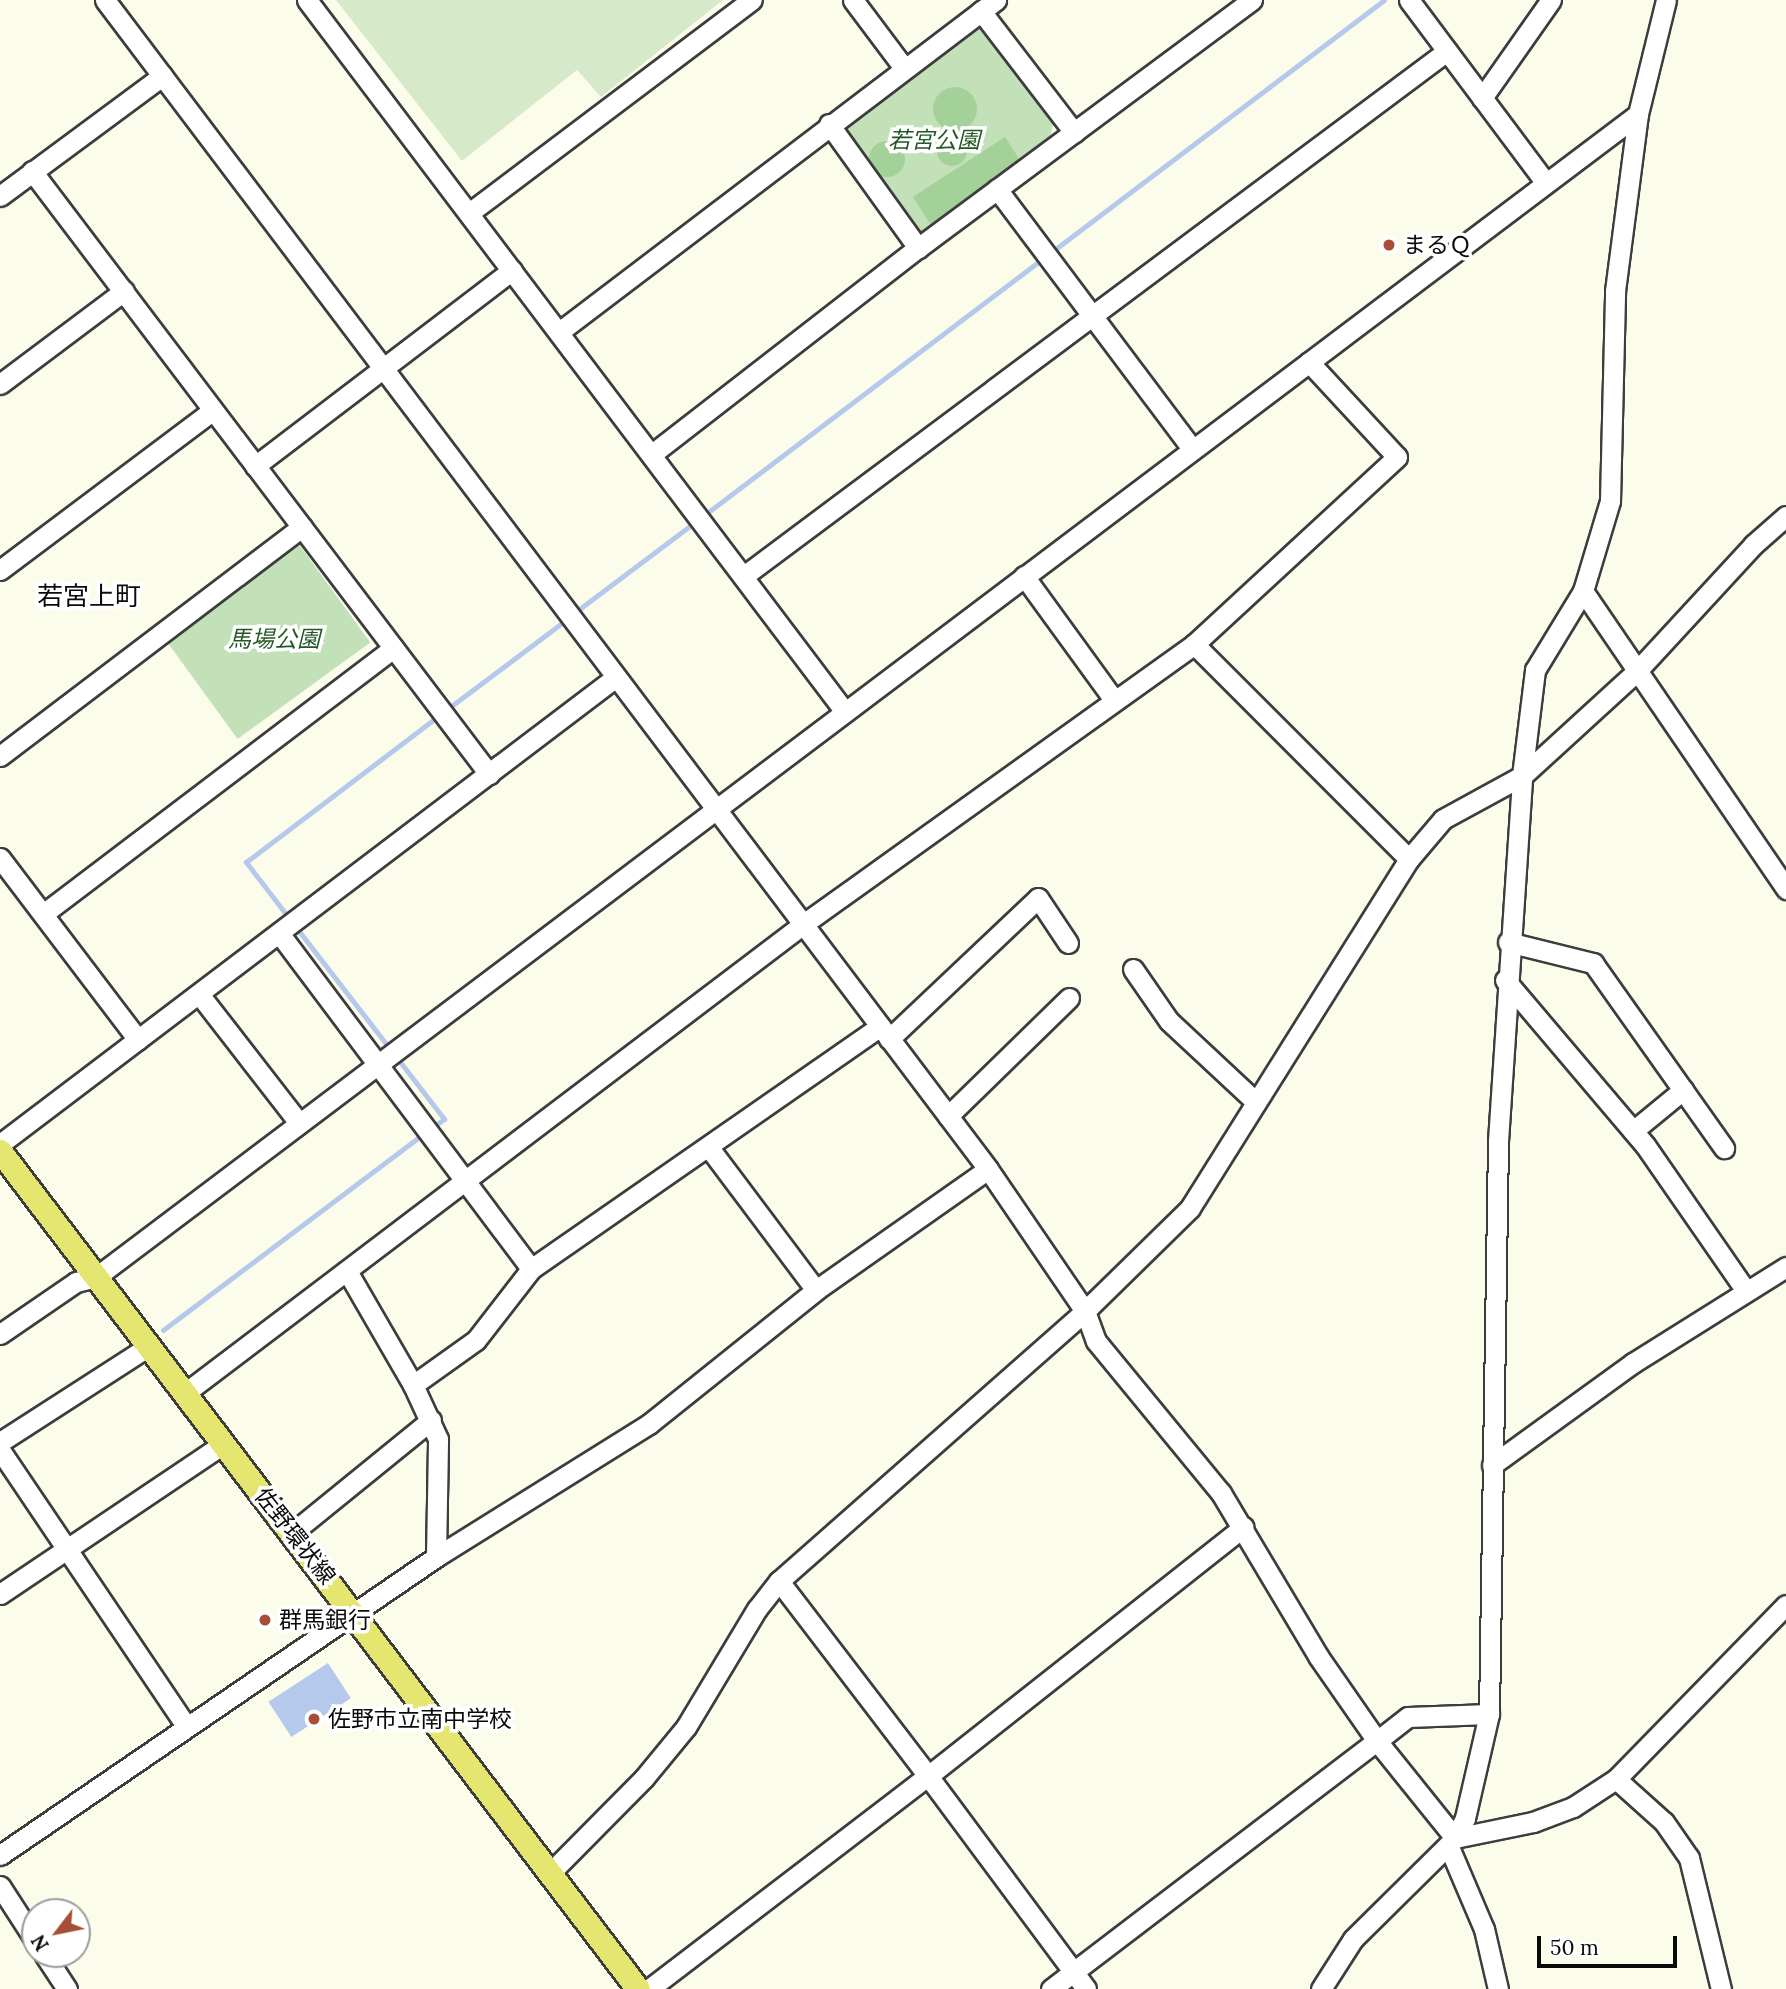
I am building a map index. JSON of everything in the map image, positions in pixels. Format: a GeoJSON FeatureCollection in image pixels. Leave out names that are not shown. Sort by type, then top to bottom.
{"type":"FeatureCollection","features":[{"type":"Feature","properties":{"kind":"main road","name":"佐野環状線"},"geometry":{"type":"LineString","coordinates":[[0,1151],[639,1988]]}},
{"type":"Feature","properties":{"kind":"street"},"geometry":{"type":"LineString","coordinates":[[105,0],[988,1169],[1085,1311],[1096,1341],[1221,1493],[1318,1656],[1452,1843],[1484,1929],[1498,1989]]}},
{"type":"Feature","properties":{"kind":"street"},"geometry":{"type":"LineString","coordinates":[[307,0],[745,575],[845,712]]}},
{"type":"Feature","properties":{"kind":"street"},"geometry":{"type":"LineString","coordinates":[[469,213],[752,0]]}},
{"type":"Feature","properties":{"kind":"street"},"geometry":{"type":"LineString","coordinates":[[853,0],[904,68]]}},
{"type":"Feature","properties":{"kind":"street"},"geometry":{"type":"LineString","coordinates":[[652,454],[918,248],[1252,0]]}},
{"type":"Feature","properties":{"kind":"street"},"geometry":{"type":"LineString","coordinates":[[1409,0],[1545,182]]}},
{"type":"Feature","properties":{"kind":"street"},"geometry":{"type":"LineString","coordinates":[[1482,98],[1551,0]]}},
{"type":"Feature","properties":{"kind":"street"},"geometry":{"type":"LineString","coordinates":[[1321,1989],[1353,1939],[1452,1843],[1465,1818],[1489,1714],[1492,1465],[1505,980],[1522,776],[1535,670],[1583,591],[1610,500],[1615,291],[1638,114],[1666,0]]}},
{"type":"Feature","properties":{"kind":"street"},"geometry":{"type":"LineString","coordinates":[[559,332],[829,124],[989,6],[1074,132]]}},
{"type":"Feature","properties":{"kind":"street"},"geometry":{"type":"LineString","coordinates":[[745,575],[1447,51]]}},
{"type":"Feature","properties":{"kind":"street"},"geometry":{"type":"LineString","coordinates":[[0,196],[162,76]]}},
{"type":"Feature","properties":{"kind":"street"},"geometry":{"type":"LineString","coordinates":[[0,1334],[76,1282],[96,1277],[1638,114]]}},
{"type":"Feature","properties":{"kind":"street"},"geometry":{"type":"LineString","coordinates":[[829,124],[918,248]]}},
{"type":"Feature","properties":{"kind":"street"},"geometry":{"type":"LineString","coordinates":[[32,171],[489,774]]}},
{"type":"Feature","properties":{"kind":"street"},"geometry":{"type":"LineString","coordinates":[[997,189],[1192,449]]}},
{"type":"Feature","properties":{"kind":"street"},"geometry":{"type":"LineString","coordinates":[[255,466],[512,270]]}},
{"type":"Feature","properties":{"kind":"street"},"geometry":{"type":"LineString","coordinates":[[0,384],[124,291]]}},
{"type":"Feature","properties":{"kind":"street"},"geometry":{"type":"LineString","coordinates":[[185,1393],[466,1177],[803,925],[1194,645],[1397,457],[1309,362]]}},
{"type":"Feature","properties":{"kind":"street"},"geometry":{"type":"LineString","coordinates":[[0,570],[213,410]]}},
{"type":"Feature","properties":{"kind":"street"},"geometry":{"type":"LineString","coordinates":[[552,1871],[645,1778],[686,1727],[757,1609],[779,1581],[1085,1311],[1190,1208],[1409,859],[1443,820],[1522,776],[1636,672],[1752,545],[1786,516]]}},
{"type":"Feature","properties":{"kind":"street"},"geometry":{"type":"LineString","coordinates":[[0,756],[302,527]]}},
{"type":"Feature","properties":{"kind":"street"},"geometry":{"type":"LineString","coordinates":[[1024,576],[1114,700]]}},
{"type":"Feature","properties":{"kind":"street"},"geometry":{"type":"LineString","coordinates":[[1583,591],[1786,889]]}},
{"type":"Feature","properties":{"kind":"street"},"geometry":{"type":"LineString","coordinates":[[1194,645],[1409,859]]}},
{"type":"Feature","properties":{"kind":"street"},"geometry":{"type":"LineString","coordinates":[[43,914],[394,648]]}},
{"type":"Feature","properties":{"kind":"street"},"geometry":{"type":"LineString","coordinates":[[0,1144],[616,677]]}},
{"type":"Feature","properties":{"kind":"street"},"geometry":{"type":"LineString","coordinates":[[0,858],[138,1040]]}},
{"type":"Feature","properties":{"kind":"street"},"geometry":{"type":"LineString","coordinates":[[413,1385],[476,1340],[531,1269],[884,1032],[1038,898],[1068,943]]}},
{"type":"Feature","properties":{"kind":"street"},"geometry":{"type":"LineString","coordinates":[[279,933],[466,1177],[531,1269]]}},
{"type":"Feature","properties":{"kind":"street"},"geometry":{"type":"LineString","coordinates":[[1508,942],[1593,963],[1724,1148]]}},
{"type":"Feature","properties":{"kind":"street"},"geometry":{"type":"LineString","coordinates":[[1133,969],[1177,1030],[1256,1102]]}},
{"type":"Feature","properties":{"kind":"street"},"geometry":{"type":"LineString","coordinates":[[1505,980],[1633,1131],[1746,1292]]}},
{"type":"Feature","properties":{"kind":"street"},"geometry":{"type":"LineString","coordinates":[[199,994],[299,1123]]}},
{"type":"Feature","properties":{"kind":"street"},"geometry":{"type":"LineString","coordinates":[[948,1116],[1069,998]]}},
{"type":"Feature","properties":{"kind":"street"},"geometry":{"type":"LineString","coordinates":[[1633,1131],[1683,1090]]}},
{"type":"Feature","properties":{"kind":"street"},"geometry":{"type":"LineString","coordinates":[[710,1149],[816,1290]]}},
{"type":"Feature","properties":{"kind":"street"},"geometry":{"type":"LineString","coordinates":[[0,1855],[353,1612],[649,1424],[816,1290],[988,1169]]}},
{"type":"Feature","properties":{"kind":"street"},"geometry":{"type":"LineString","coordinates":[[1492,1465],[1633,1363],[1786,1267]]}},
{"type":"Feature","properties":{"kind":"street"},"geometry":{"type":"LineString","coordinates":[[347,1271],[413,1385],[438,1439],[436,1557]]}},
{"type":"Feature","properties":{"kind":"street"},"geometry":{"type":"LineString","coordinates":[[0,1442],[149,1346]]}},
{"type":"Feature","properties":{"kind":"street"},"geometry":{"type":"LineString","coordinates":[[292,1533],[431,1420]]}},
{"type":"Feature","properties":{"kind":"street"},"geometry":{"type":"LineString","coordinates":[[0,1594],[223,1444]]}},
{"type":"Feature","properties":{"kind":"street"},"geometry":{"type":"LineString","coordinates":[[0,1450],[186,1726]]}},
{"type":"Feature","properties":{"kind":"street"},"geometry":{"type":"LineString","coordinates":[[639,1988],[928,1776],[1243,1527]]}},
{"type":"Feature","properties":{"kind":"street"},"geometry":{"type":"LineString","coordinates":[[779,1581],[1086,1989]]}},
{"type":"Feature","properties":{"kind":"street"},"geometry":{"type":"LineString","coordinates":[[1452,1843],[1543,1819],[1573,1807],[1616,1779],[1786,1605]]}},
{"type":"Feature","properties":{"kind":"street"},"geometry":{"type":"LineString","coordinates":[[1051,1989],[1408,1717],[1489,1714]]}},
{"type":"Feature","properties":{"kind":"street"},"geometry":{"type":"LineString","coordinates":[[1616,1779],[1664,1822],[1689,1857],[1721,1989]]}},
{"type":"Feature","properties":{"kind":"street"},"geometry":{"type":"LineString","coordinates":[[0,1886],[21,1918]]}},
{"type":"Feature","properties":{"kind":"street"},"geometry":{"type":"LineString","coordinates":[[53,1968],[67,1989]]}},
{"type":"Feature","properties":{"kind":"green space"},"geometry":{"type":"Polygon","coordinates":[[[336,0],[723,0],[601,97],[577,70],[462,161],[336,0]]]}},
{"type":"Feature","properties":{"kind":"green space","name":"若宮公園"},"geometry":{"type":"Polygon","coordinates":[[[971,25],[985,30],[1053,123],[1050,140],[918,243],[833,125],[971,25]]]}},
{"type":"Feature","properties":{"kind":"green space"},"geometry":{"type":"Polygon","coordinates":[[[955,87],[970,94],[977,109],[970,124],[955,131],[940,124],[933,109],[940,94],[955,87]]]}},
{"type":"Feature","properties":{"kind":"green space"},"geometry":{"type":"Polygon","coordinates":[[[952,136],[963,140],[967,151],[963,162],[952,166],[941,162],[937,151],[941,140],[952,136]]]}},
{"type":"Feature","properties":{"kind":"green space"},"geometry":{"type":"Polygon","coordinates":[[[1005,137],[1025,168],[933,228],[913,197],[1005,137]]]}},
{"type":"Feature","properties":{"kind":"green space"},"geometry":{"type":"Polygon","coordinates":[[[887,141],[900,146],[905,159],[900,172],[887,177],[874,172],[869,159],[874,146],[887,141]]]}},
{"type":"Feature","properties":{"kind":"green space","name":"馬場公園"},"geometry":{"type":"Polygon","coordinates":[[[298,543],[370,643],[238,739],[165,639],[298,543]]]}},
{"type":"Feature","properties":{"kind":"water"},"geometry":{"type":"Polygon","coordinates":[[[328,1663],[351,1698],[291,1737],[268,1702],[328,1663]]]}},
{"type":"Feature","properties":{"kind":"waterway"},"geometry":{"type":"LineString","coordinates":[[703,516],[1384,0]]}},
{"type":"Feature","properties":{"kind":"waterway"},"geometry":{"type":"LineString","coordinates":[[574,613],[695,522]]}},
{"type":"Feature","properties":{"kind":"waterway"},"geometry":{"type":"LineString","coordinates":[[446,710],[567,619]]}},
{"type":"Feature","properties":{"kind":"waterway"},"geometry":{"type":"LineString","coordinates":[[289,918],[246,862],[438,716]]}},
{"type":"Feature","properties":{"kind":"waterway"},"geometry":{"type":"LineString","coordinates":[[295,926],[444,1119],[431,1128]]}},
{"type":"Feature","properties":{"kind":"waterway"},"geometry":{"type":"LineString","coordinates":[[163,1330],[423,1134]]}},
{"type":"Feature","properties":{"kind":"place","name":"まるＱ"},"geometry":{"type":"Point","coordinates":[1389,245]}},
{"type":"Feature","properties":{"kind":"place","name":"群馬銀行"},"geometry":{"type":"Point","coordinates":[265,1620]}},
{"type":"Feature","properties":{"kind":"place","name":"佐野市立南中学校"},"geometry":{"type":"Point","coordinates":[314,1719]}},
{"type":"Feature","properties":{"kind":"district","name":"若宮上町"},"geometry":{"type":"Point","coordinates":[89,596]}}]}
